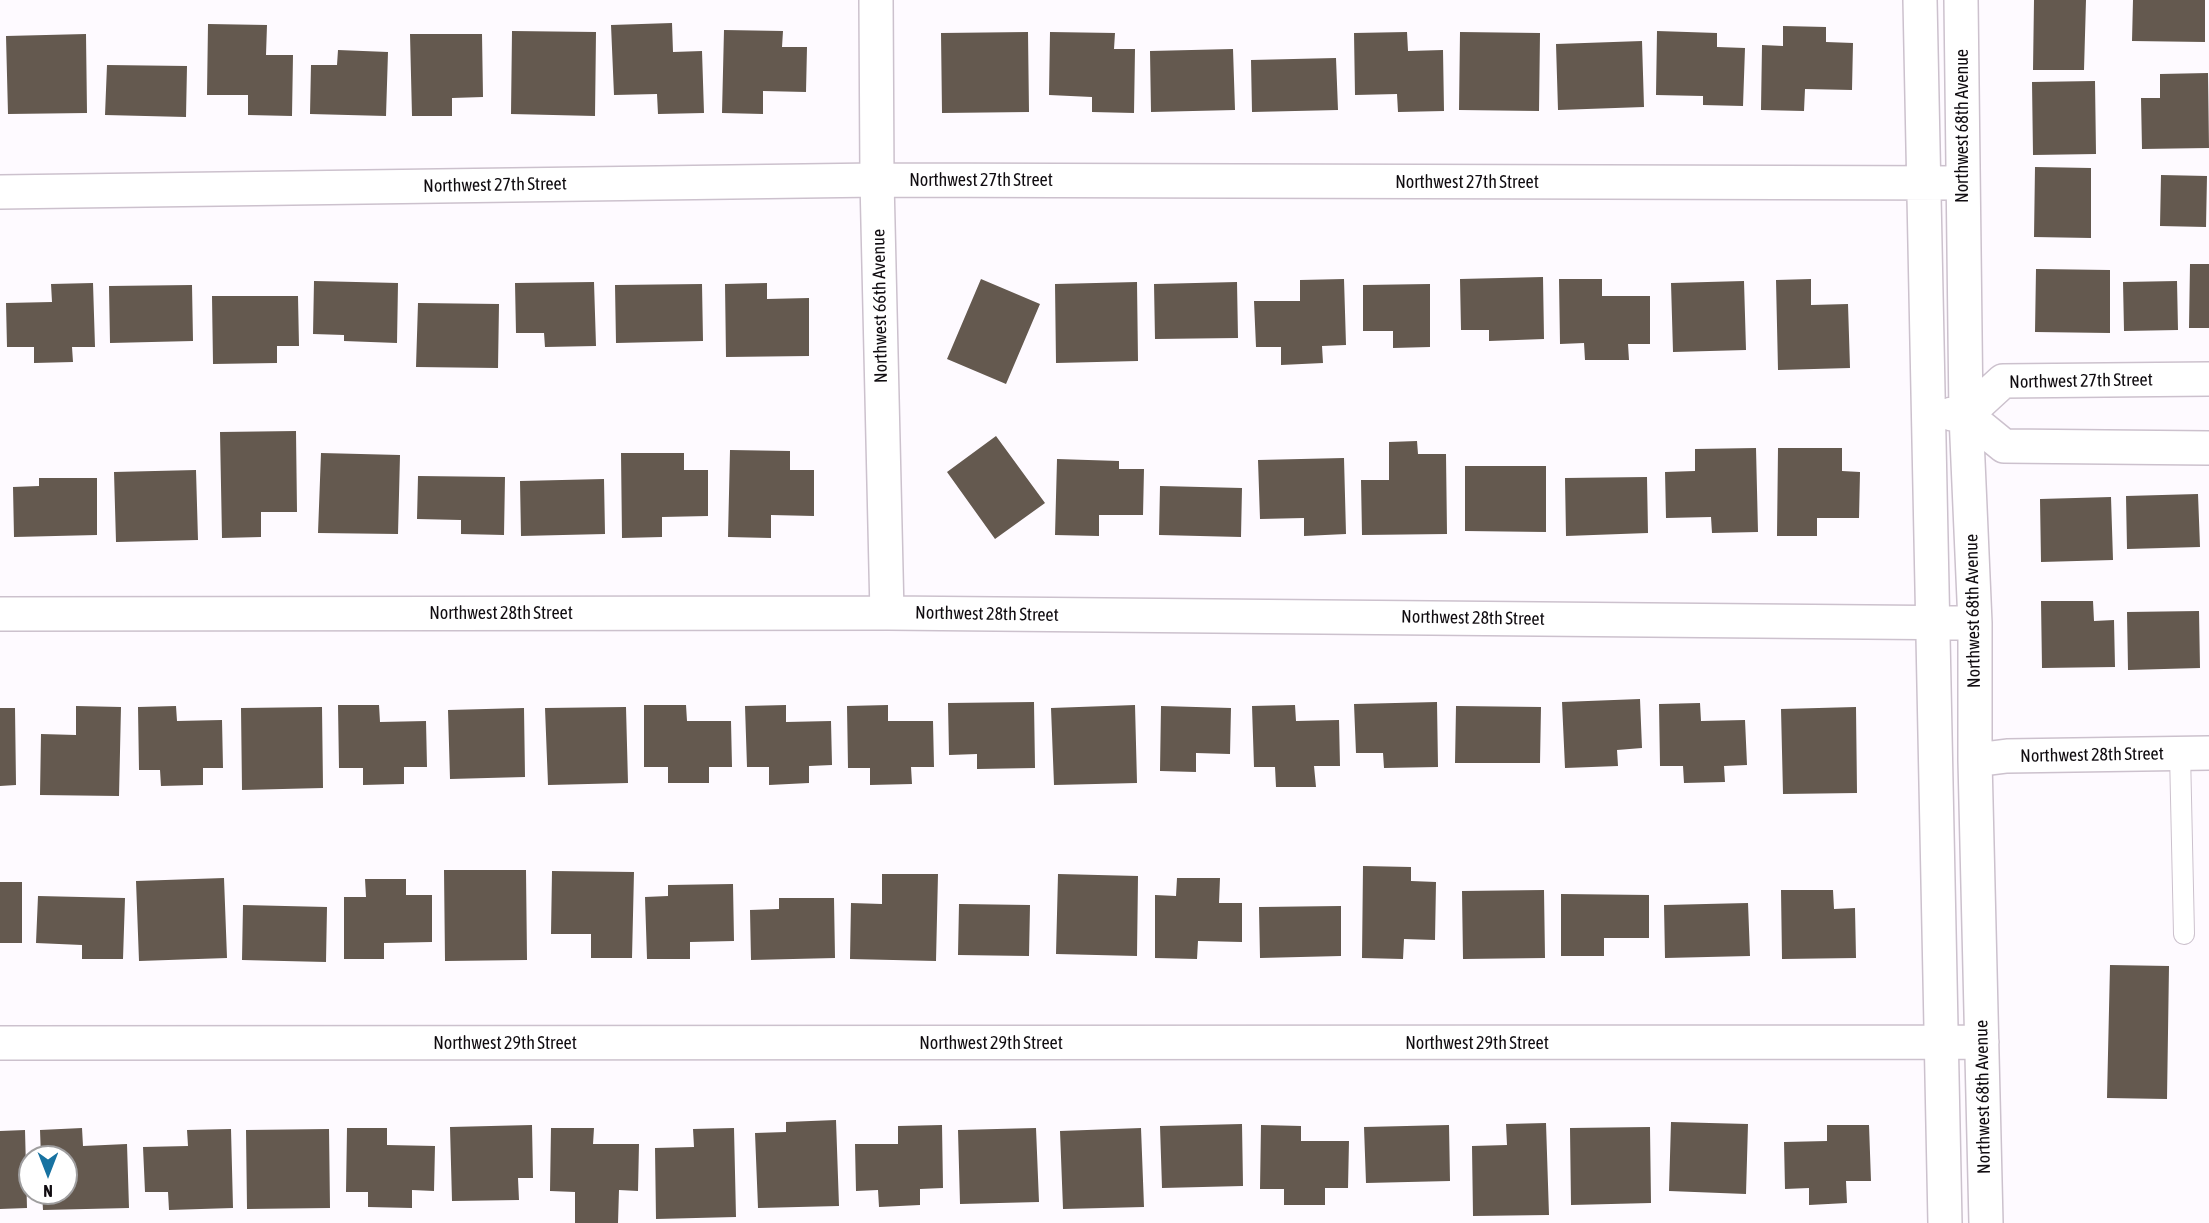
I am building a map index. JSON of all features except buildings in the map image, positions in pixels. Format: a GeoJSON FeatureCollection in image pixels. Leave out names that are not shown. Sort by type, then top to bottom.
{"type":"FeatureCollection","features":[{"type":"Feature","properties":{"kind":"street","name":"Northwest 66th Avenue"},"geometry":{"type":"LineString","coordinates":[[876,0],[877,180],[887,613]]}},
{"type":"Feature","properties":{"kind":"street"},"geometry":{"type":"LineString","coordinates":[[1920,0],[1945,1223]]}},
{"type":"Feature","properties":{"kind":"street","name":"Northwest 68th Avenue"},"geometry":{"type":"LineString","coordinates":[[1961,0],[1966,414],[1975,623],[1975,759],[1986,1223]]}},
{"type":"Feature","properties":{"kind":"street","name":"Northwest 27th Street"},"geometry":{"type":"LineString","coordinates":[[0,192],[877,180],[1962,183]]}},
{"type":"Feature","properties":{"kind":"street","name":"Northwest 27th Street"},"geometry":{"type":"LineString","coordinates":[[1966,414],[2003,381],[2209,379]]}},
{"type":"Feature","properties":{"kind":"street"},"geometry":{"type":"LineString","coordinates":[[1930,412],[1966,414],[2004,446],[2209,448]]}},
{"type":"Feature","properties":{"kind":"street","name":"Northwest 28th Street"},"geometry":{"type":"LineString","coordinates":[[0,614],[887,613],[1975,623]]}},
{"type":"Feature","properties":{"kind":"street","name":"Northwest 28th Street"},"geometry":{"type":"LineString","coordinates":[[1975,759],[2007,756],[2195,753]]}},
{"type":"Feature","properties":{"kind":"street","name":"Northwest 29th Street"},"geometry":{"type":"LineString","coordinates":[[0,1043],[1982,1042]]}},
{"type":"Feature","properties":{"kind":"lane"},"geometry":{"type":"LineString","coordinates":[[2184,934],[2195,753]]}}]}
